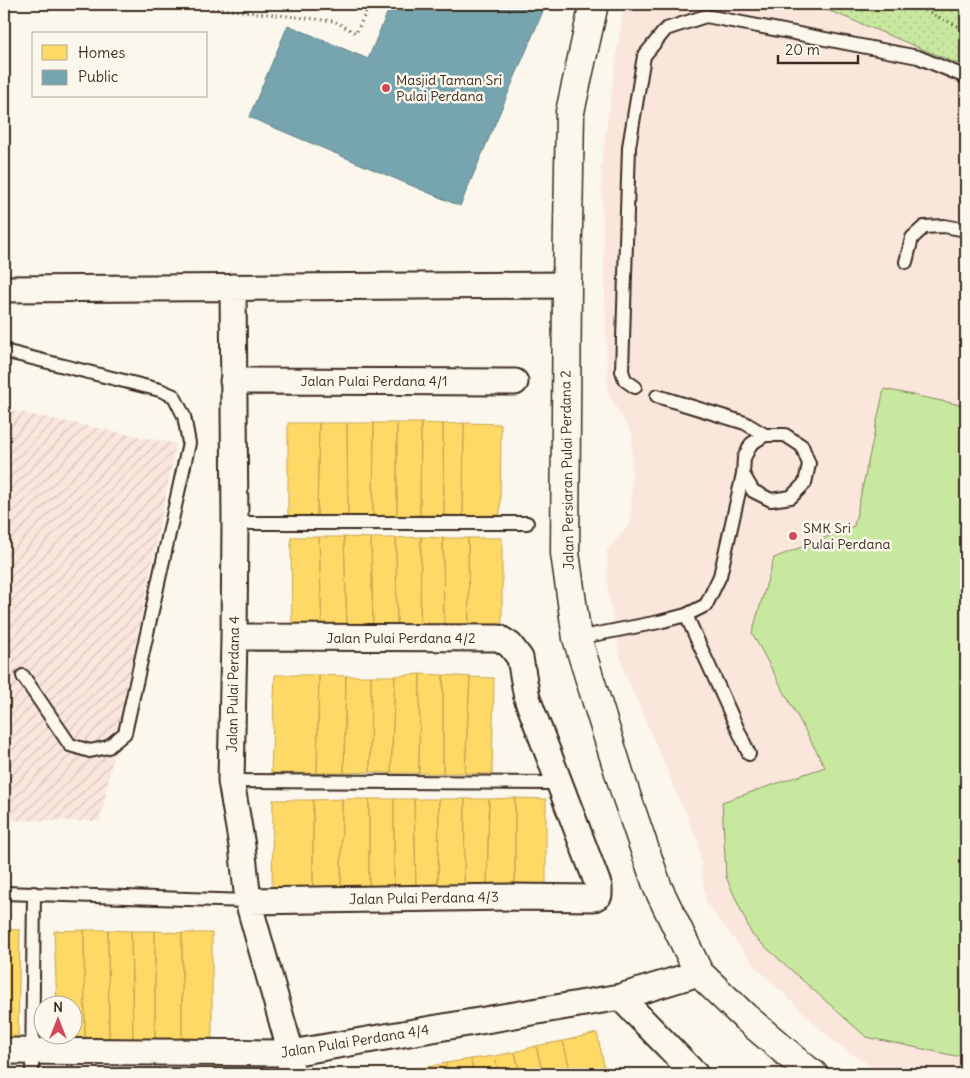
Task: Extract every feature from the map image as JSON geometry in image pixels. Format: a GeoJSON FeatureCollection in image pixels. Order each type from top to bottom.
{"type":"FeatureCollection","features":[{"type":"Feature","properties":{"kind":"street","name":"Jalan Persiaran Pulai Perdana 2"},"geometry":{"type":"LineString","coordinates":[[594,4],[570,112],[566,285],[565,553],[577,638],[626,795],[658,888],[699,973],[744,1017],[813,1074]]}},
{"type":"Feature","properties":{"kind":"street"},"geometry":{"type":"LineString","coordinates":[[4,289],[566,285]]}},
{"type":"Feature","properties":{"kind":"street","name":"Jalan Pulai Perdana 4"},"geometry":{"type":"LineString","coordinates":[[233,287],[235,523],[231,781],[242,846],[248,901],[290,1064]]}},
{"type":"Feature","properties":{"kind":"street","name":"Jalan Pulai Perdana 4/1"},"geometry":{"type":"LineString","coordinates":[[233,381],[515,382]]}},
{"type":"Feature","properties":{"kind":"street","name":"Jalan Pulai Perdana 4/2"},"geometry":{"type":"LineString","coordinates":[[234,637],[499,638],[510,645],[520,658],[527,698],[599,887],[599,895]]}},
{"type":"Feature","properties":{"kind":"street","name":"Jalan Pulai Perdana 4/3"},"geometry":{"type":"LineString","coordinates":[[248,901],[511,897],[594,898],[599,895]]}},
{"type":"Feature","properties":{"kind":"street","name":"Jalan Pulai Perdana 4/4"},"geometry":{"type":"LineString","coordinates":[[4,1051],[32,1063],[290,1064],[620,998],[699,973]]}},
{"type":"Feature","properties":{"kind":"street"},"geometry":{"type":"LineString","coordinates":[[620,998],[694,1074]]}},
{"type":"Feature","properties":{"kind":"lane"},"geometry":{"type":"LineString","coordinates":[[634,387],[625,380],[622,370],[629,147],[644,56],[666,29],[706,16],[918,57],[966,77]]}},
{"type":"Feature","properties":{"kind":"lane"},"geometry":{"type":"LineString","coordinates":[[906,262],[912,238],[924,227],[944,226],[966,230]]}},
{"type":"Feature","properties":{"kind":"lane"},"geometry":{"type":"LineString","coordinates":[[4,351],[160,390],[174,396],[184,416],[189,443],[125,733],[108,747],[90,751],[70,745],[23,676]]}},
{"type":"Feature","properties":{"kind":"lane"},"geometry":{"type":"LineString","coordinates":[[657,396],[744,423],[765,435]]}},
{"type":"Feature","properties":{"kind":"lane"},"geometry":{"type":"LineString","coordinates":[[577,638],[659,622],[686,615],[706,605],[720,576],[743,474],[744,458],[751,444],[765,435],[785,434],[802,446],[809,464],[805,483],[791,497],[771,500],[753,491],[743,474]]}},
{"type":"Feature","properties":{"kind":"lane"},"geometry":{"type":"LineString","coordinates":[[235,523],[527,522]]}},
{"type":"Feature","properties":{"kind":"lane"},"geometry":{"type":"LineString","coordinates":[[686,615],[749,754]]}},
{"type":"Feature","properties":{"kind":"lane"},"geometry":{"type":"LineString","coordinates":[[231,781],[560,783]]}},
{"type":"Feature","properties":{"kind":"lane"},"geometry":{"type":"LineString","coordinates":[[4,892],[248,901]]}},
{"type":"Feature","properties":{"kind":"lane"},"geometry":{"type":"LineString","coordinates":[[32,1063],[34,893]]}},
{"type":"Feature","properties":{"kind":"path"},"geometry":{"type":"LineString","coordinates":[[192,6],[334,21],[356,33],[370,4]]}},
{"type":"Feature","properties":{"kind":"path"},"geometry":{"type":"LineString","coordinates":[[912,4],[966,30]]}},
{"type":"Feature","properties":{"kind":"shaded area","name":"SMK Sri Pulai Perdana"},"geometry":{"type":"Polygon","coordinates":[[[624,4],[653,4],[681,7],[683,4],[813,4],[966,67],[966,1074],[883,1074],[834,1042],[754,965],[706,903],[698,842],[622,666],[608,594],[607,550],[631,523],[632,433],[608,394],[601,166],[624,4]]]}},
{"type":"Feature","properties":{"kind":"shaded area"},"geometry":{"type":"Polygon","coordinates":[[[4,409],[176,444],[100,821],[4,820],[4,409]]]}},
{"type":"Feature","properties":{"kind":"green space"},"geometry":{"type":"Polygon","coordinates":[[[813,4],[966,4],[966,67],[813,4]]]}},
{"type":"Feature","properties":{"kind":"green space"},"geometry":{"type":"Polygon","coordinates":[[[884,389],[966,406],[966,1054],[956,1056],[866,1037],[752,935],[726,877],[722,802],[825,767],[752,633],[774,558],[854,526],[884,389]]]}},
{"type":"Feature","properties":{"kind":"building: Homes"},"geometry":{"type":"Polygon","coordinates":[[[288,423],[319,423],[317,516],[288,517],[288,423]]]}},
{"type":"Feature","properties":{"kind":"building: Homes"},"geometry":{"type":"Polygon","coordinates":[[[319,423],[347,423],[348,517],[317,516],[319,423]]]}},
{"type":"Feature","properties":{"kind":"building: Homes"},"geometry":{"type":"Polygon","coordinates":[[[347,423],[374,423],[373,516],[348,517],[347,423]]]}},
{"type":"Feature","properties":{"kind":"building: Homes"},"geometry":{"type":"Polygon","coordinates":[[[374,423],[397,423],[397,516],[373,516],[374,423]]]}},
{"type":"Feature","properties":{"kind":"building: Homes"},"geometry":{"type":"Polygon","coordinates":[[[397,423],[421,423],[420,515],[397,516],[397,423]]]}},
{"type":"Feature","properties":{"kind":"building: Homes"},"geometry":{"type":"Polygon","coordinates":[[[421,423],[443,424],[444,515],[420,515],[421,423]]]}},
{"type":"Feature","properties":{"kind":"building: Homes"},"geometry":{"type":"Polygon","coordinates":[[[464,423],[463,516],[444,515],[443,424],[464,423]]]}},
{"type":"Feature","properties":{"kind":"building: Homes"},"geometry":{"type":"Polygon","coordinates":[[[464,423],[501,424],[500,515],[463,516],[464,423]]]}},
{"type":"Feature","properties":{"kind":"building: Homes"},"geometry":{"type":"Polygon","coordinates":[[[291,537],[319,537],[322,629],[292,630],[291,537]]]}},
{"type":"Feature","properties":{"kind":"building: Homes"},"geometry":{"type":"Polygon","coordinates":[[[319,537],[344,537],[347,628],[322,629],[319,537]]]}},
{"type":"Feature","properties":{"kind":"building: Homes"},"geometry":{"type":"Polygon","coordinates":[[[344,537],[371,538],[373,630],[347,628],[344,537]]]}},
{"type":"Feature","properties":{"kind":"building: Homes"},"geometry":{"type":"Polygon","coordinates":[[[421,537],[420,628],[397,630],[396,538],[421,537]]]}},
{"type":"Feature","properties":{"kind":"building: Homes"},"geometry":{"type":"Polygon","coordinates":[[[421,537],[443,538],[444,628],[420,628],[421,537]]]}},
{"type":"Feature","properties":{"kind":"building: Homes"},"geometry":{"type":"Polygon","coordinates":[[[371,538],[396,538],[397,630],[373,630],[371,538]]]}},
{"type":"Feature","properties":{"kind":"building: Homes"},"geometry":{"type":"Polygon","coordinates":[[[443,538],[468,538],[469,629],[444,628],[443,538]]]}},
{"type":"Feature","properties":{"kind":"building: Homes"},"geometry":{"type":"Polygon","coordinates":[[[468,538],[502,538],[502,630],[469,629],[468,538]]]}},
{"type":"Feature","properties":{"kind":"building: Homes"},"geometry":{"type":"Polygon","coordinates":[[[420,674],[419,773],[391,773],[395,676],[420,674]]]}},
{"type":"Feature","properties":{"kind":"building: Homes"},"geometry":{"type":"Polygon","coordinates":[[[420,674],[443,675],[443,773],[419,773],[420,674]]]}},
{"type":"Feature","properties":{"kind":"building: Homes"},"geometry":{"type":"Polygon","coordinates":[[[275,675],[319,675],[317,773],[271,773],[275,675]]]}},
{"type":"Feature","properties":{"kind":"building: Homes"},"geometry":{"type":"Polygon","coordinates":[[[319,675],[346,676],[344,773],[317,773],[319,675]]]}},
{"type":"Feature","properties":{"kind":"building: Homes"},"geometry":{"type":"Polygon","coordinates":[[[443,675],[470,677],[465,773],[443,773],[443,675]]]}},
{"type":"Feature","properties":{"kind":"building: Homes"},"geometry":{"type":"Polygon","coordinates":[[[346,676],[371,676],[370,772],[344,773],[346,676]]]}},
{"type":"Feature","properties":{"kind":"building: Homes"},"geometry":{"type":"Polygon","coordinates":[[[371,676],[395,676],[391,773],[370,772],[371,676]]]}},
{"type":"Feature","properties":{"kind":"building: Homes"},"geometry":{"type":"Polygon","coordinates":[[[470,677],[494,678],[492,774],[465,773],[470,677]]]}},
{"type":"Feature","properties":{"kind":"building: Homes"},"geometry":{"type":"Polygon","coordinates":[[[515,798],[515,889],[487,890],[489,799],[515,798]]]}},
{"type":"Feature","properties":{"kind":"building: Homes"},"geometry":{"type":"Polygon","coordinates":[[[515,798],[546,799],[546,889],[515,889],[515,798]]]}},
{"type":"Feature","properties":{"kind":"building: Homes"},"geometry":{"type":"Polygon","coordinates":[[[342,799],[341,891],[313,892],[313,800],[342,799]]]}},
{"type":"Feature","properties":{"kind":"building: Homes"},"geometry":{"type":"Polygon","coordinates":[[[342,799],[369,799],[369,891],[341,891],[342,799]]]}},
{"type":"Feature","properties":{"kind":"building: Homes"},"geometry":{"type":"Polygon","coordinates":[[[369,799],[394,799],[394,890],[369,891],[369,799]]]}},
{"type":"Feature","properties":{"kind":"building: Homes"},"geometry":{"type":"Polygon","coordinates":[[[394,799],[414,799],[416,890],[394,890],[394,799]]]}},
{"type":"Feature","properties":{"kind":"building: Homes"},"geometry":{"type":"Polygon","coordinates":[[[414,799],[439,799],[438,890],[416,890],[414,799]]]}},
{"type":"Feature","properties":{"kind":"building: Homes"},"geometry":{"type":"Polygon","coordinates":[[[439,799],[465,799],[464,890],[438,890],[439,799]]]}},
{"type":"Feature","properties":{"kind":"building: Homes"},"geometry":{"type":"Polygon","coordinates":[[[465,799],[489,799],[487,890],[464,890],[465,799]]]}},
{"type":"Feature","properties":{"kind":"building: Homes"},"geometry":{"type":"Polygon","coordinates":[[[273,800],[313,800],[313,892],[272,893],[273,800]]]}},
{"type":"Feature","properties":{"kind":"building: Homes"},"geometry":{"type":"Polygon","coordinates":[[[4,929],[20,930],[18,1038],[4,1038],[4,929]]]}},
{"type":"Feature","properties":{"kind":"building: Homes"},"geometry":{"type":"Polygon","coordinates":[[[84,930],[85,1038],[82,1038],[82,996],[57,996],[54,931],[84,930]]]}},
{"type":"Feature","properties":{"kind":"building: Homes"},"geometry":{"type":"Polygon","coordinates":[[[84,930],[108,930],[109,1038],[85,1038],[84,930]]]}},
{"type":"Feature","properties":{"kind":"building: Homes"},"geometry":{"type":"Polygon","coordinates":[[[108,930],[131,931],[133,1039],[109,1038],[108,930]]]}},
{"type":"Feature","properties":{"kind":"building: Homes"},"geometry":{"type":"Polygon","coordinates":[[[131,931],[155,931],[155,1040],[133,1039],[131,931]]]}},
{"type":"Feature","properties":{"kind":"building: Homes"},"geometry":{"type":"Polygon","coordinates":[[[155,931],[182,933],[182,1040],[155,1040],[155,931]]]}},
{"type":"Feature","properties":{"kind":"building: Homes"},"geometry":{"type":"Polygon","coordinates":[[[182,933],[212,933],[212,1039],[182,1040],[182,933]]]}},
{"type":"Feature","properties":{"kind":"building: Homes"},"geometry":{"type":"Polygon","coordinates":[[[597,1033],[606,1074],[571,1074],[563,1041],[597,1033]]]}},
{"type":"Feature","properties":{"kind":"building: Homes"},"geometry":{"type":"Polygon","coordinates":[[[563,1041],[571,1074],[543,1074],[536,1046],[563,1041]]]}},
{"type":"Feature","properties":{"kind":"building: Homes"},"geometry":{"type":"Polygon","coordinates":[[[536,1046],[543,1074],[520,1074],[515,1052],[536,1046]]]}},
{"type":"Feature","properties":{"kind":"building: Homes"},"geometry":{"type":"Polygon","coordinates":[[[515,1052],[520,1074],[498,1074],[495,1056],[515,1052]]]}},
{"type":"Feature","properties":{"kind":"building: Homes"},"geometry":{"type":"Polygon","coordinates":[[[495,1056],[498,1074],[473,1074],[471,1059],[495,1056]]]}},
{"type":"Feature","properties":{"kind":"building: Homes"},"geometry":{"type":"Polygon","coordinates":[[[471,1059],[473,1074],[448,1074],[446,1063],[471,1059]]]}},
{"type":"Feature","properties":{"kind":"building: Homes"},"geometry":{"type":"Polygon","coordinates":[[[446,1063],[448,1074],[424,1074],[423,1068],[446,1063]]]}},
{"type":"Feature","properties":{"kind":"building: Homes"},"geometry":{"type":"Polygon","coordinates":[[[423,1068],[424,1074],[398,1074],[398,1071],[423,1068]]]}},
{"type":"Feature","properties":{"kind":"building: Public","name":"Masjid Taman Sri Pulai Perdana"},"geometry":{"type":"Polygon","coordinates":[[[391,4],[546,4],[460,206],[249,117],[288,25],[368,59],[391,4]]]}},
{"type":"Feature","properties":{"kind":"place","name":"Masjid Taman Sri Pulai Perdana"},"geometry":{"type":"Point","coordinates":[386,88]}},
{"type":"Feature","properties":{"kind":"place","name":"SMK Sri Pulai Perdana"},"geometry":{"type":"Point","coordinates":[793,536]}}]}
